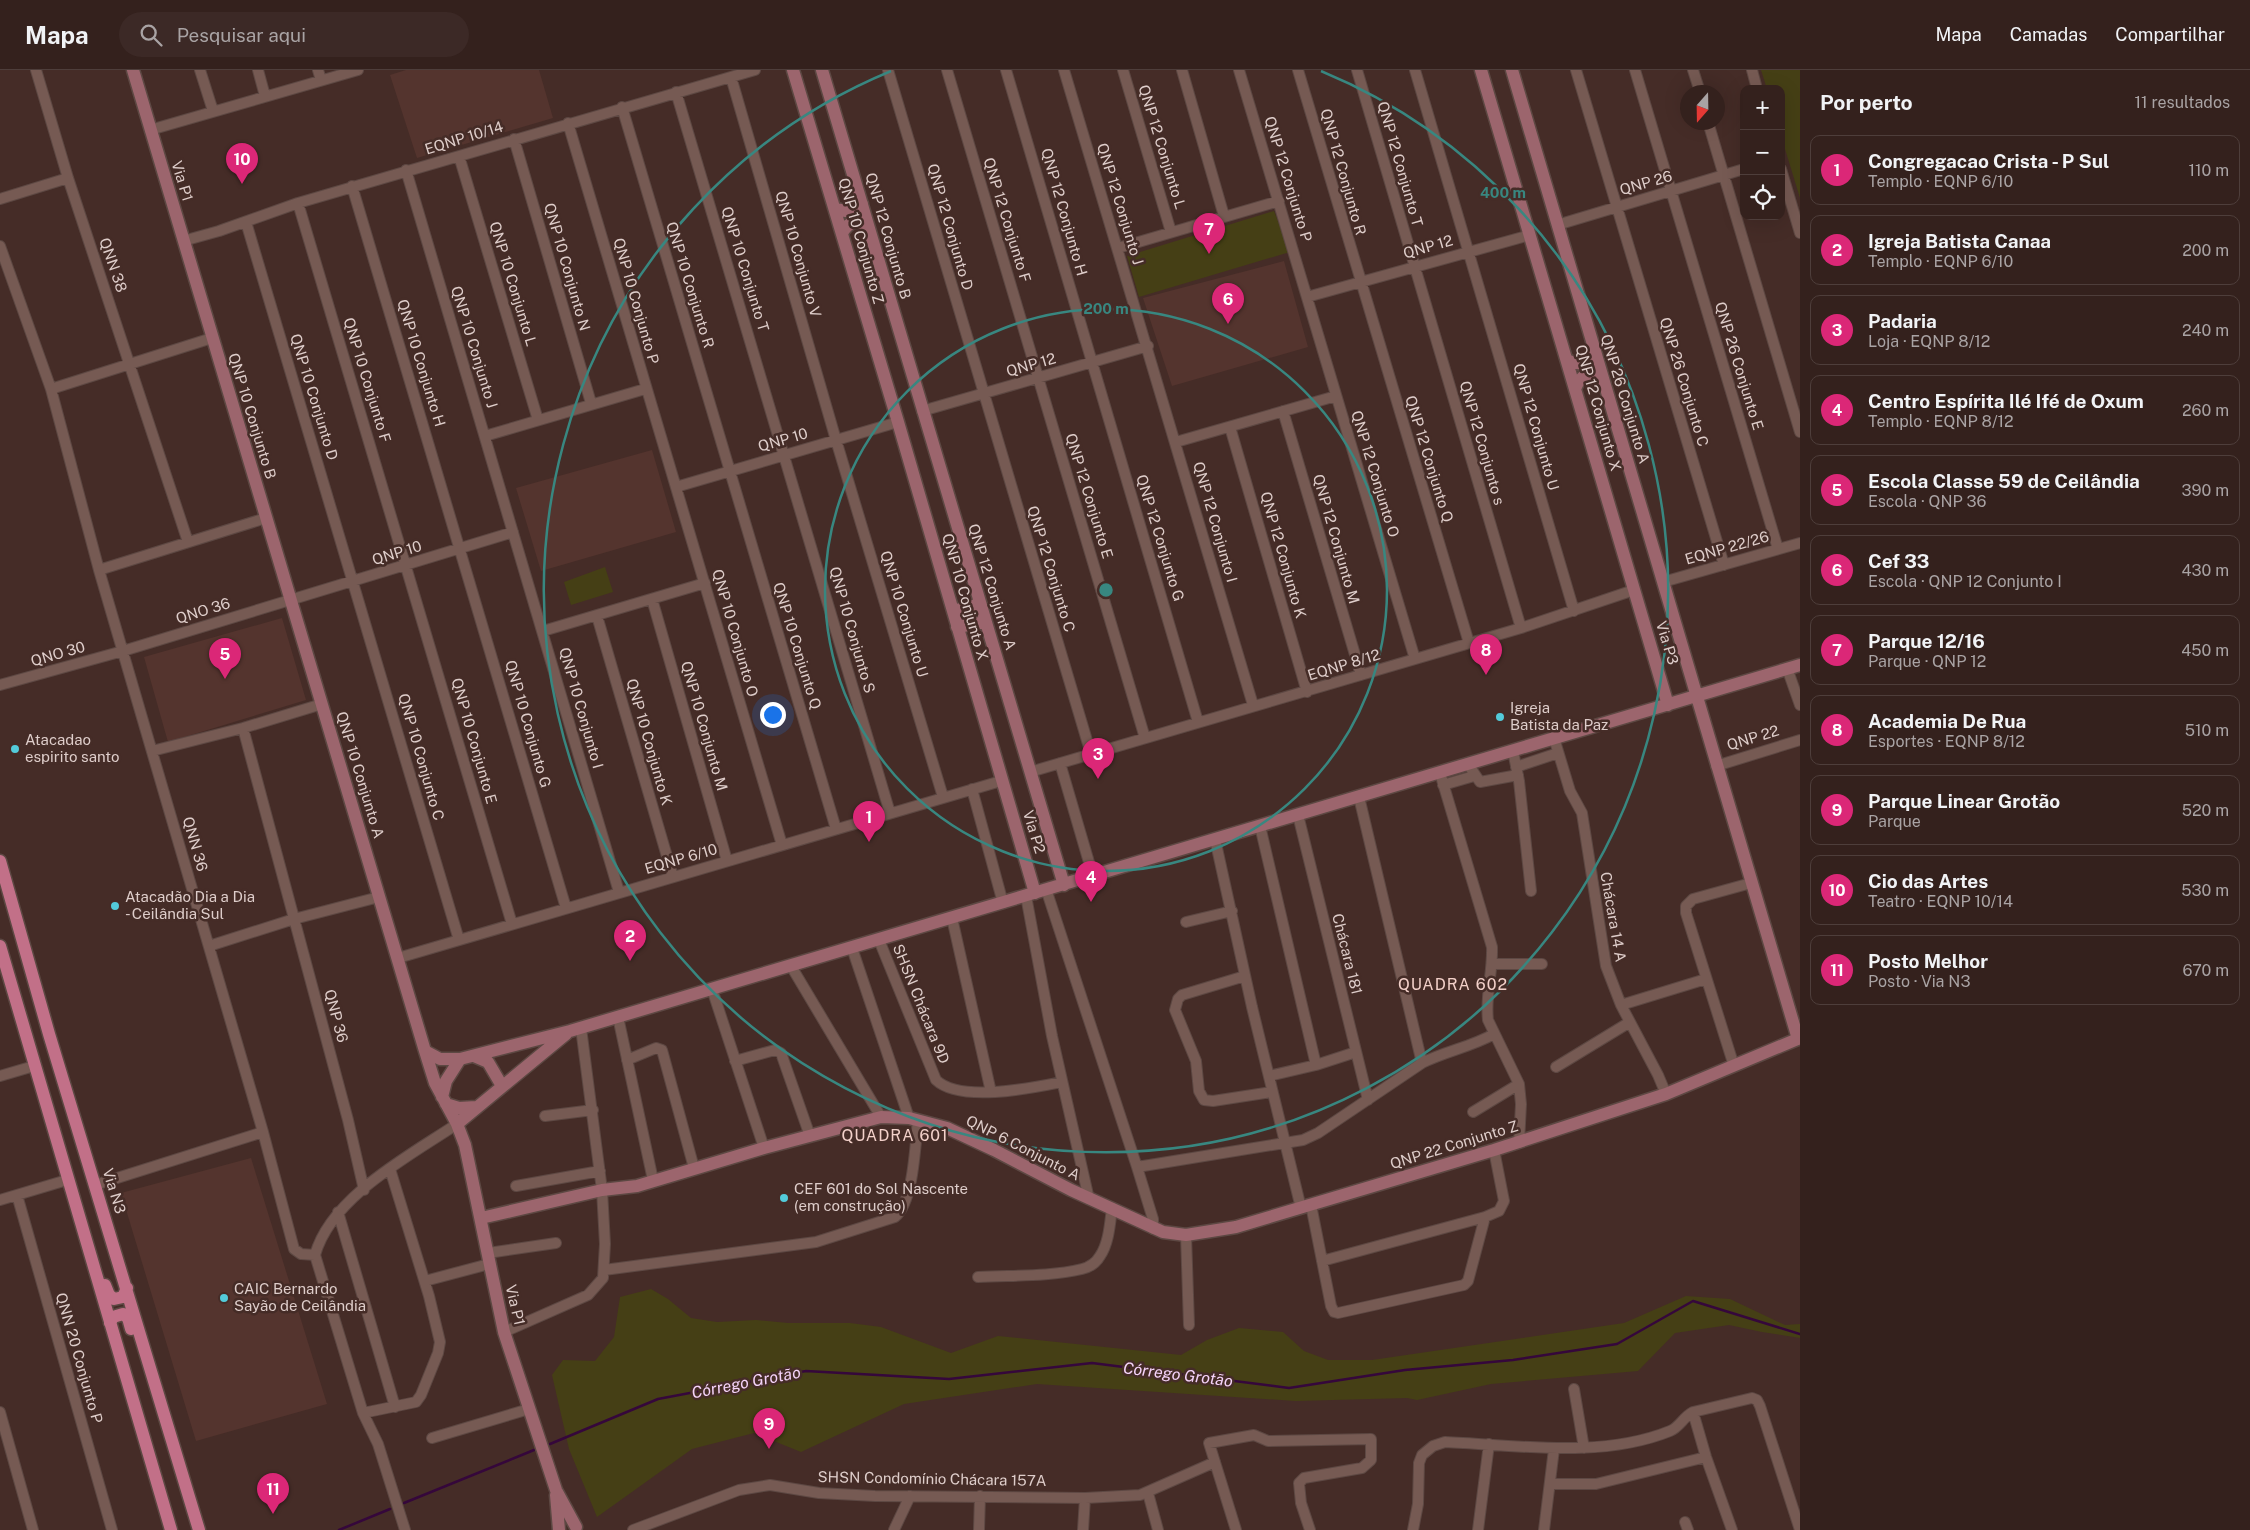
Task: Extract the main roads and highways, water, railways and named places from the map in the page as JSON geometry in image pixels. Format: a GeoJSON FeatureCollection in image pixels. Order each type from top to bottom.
{"type":"FeatureCollection","features":[{"type":"Feature","properties":{"kind":"main road","name":"Via N3"},"geometry":{"type":"LineString","coordinates":[[0,864],[199,1530]]}},
{"type":"Feature","properties":{"kind":"main road"},"geometry":{"type":"LineString","coordinates":[[0,890],[4,894],[20,952],[38,990]]}},
{"type":"Feature","properties":{"kind":"main road"},"geometry":{"type":"LineString","coordinates":[[0,946],[172,1530]]}},
{"type":"Feature","properties":{"kind":"main road"},"geometry":{"type":"LineString","coordinates":[[70,1186],[89,1229],[109,1295],[114,1299],[121,1298],[125,1294],[126,1288]]}},
{"type":"Feature","properties":{"kind":"main road"},"geometry":{"type":"LineString","coordinates":[[110,1323],[116,1315],[123,1314],[128,1318],[146,1382],[164,1415]]}},
{"type":"Feature","properties":{"kind":"waterway","name":"Córrego Grotão"},"geometry":{"type":"LineString","coordinates":[[550,1444],[658,1399],[806,1371],[949,1379],[1092,1363],[1289,1388],[1405,1370],[1513,1360],[1617,1344],[1693,1301],[1800,1334]]}},
{"type":"Feature","properties":{"kind":"waterway","name":"Córrego Grotão"},"geometry":{"type":"LineString","coordinates":[[404,1503],[534,1450]]}},
{"type":"Feature","properties":{"kind":"waterway","name":"Córrego Grotão"},"geometry":{"type":"LineString","coordinates":[[339,1530],[390,1509]]}},
{"type":"Feature","properties":{"kind":"place","name":"Cio das Artes"},"geometry":{"type":"Point","coordinates":[242,184]}},
{"type":"Feature","properties":{"kind":"place","name":"Parque 12/16"},"geometry":{"type":"Point","coordinates":[1209,254]}},
{"type":"Feature","properties":{"kind":"place","name":"Cef 33"},"geometry":{"type":"Point","coordinates":[1228,324]}},
{"type":"Feature","properties":{"kind":"place","name":"Academia De Rua"},"geometry":{"type":"Point","coordinates":[1486,675]}},
{"type":"Feature","properties":{"kind":"place","name":"Escola Classe 59 de Ceilândia"},"geometry":{"type":"Point","coordinates":[225,679]}},
{"type":"Feature","properties":{"kind":"place","name":"Igreja Batista da Paz"},"geometry":{"type":"Point","coordinates":[1500,717]}},
{"type":"Feature","properties":{"kind":"place","name":"Atacadao espirito santo"},"geometry":{"type":"Point","coordinates":[15,749]}},
{"type":"Feature","properties":{"kind":"place","name":"Padaria"},"geometry":{"type":"Point","coordinates":[1098,779]}},
{"type":"Feature","properties":{"kind":"place","name":"Congregacao Crista - P Sul"},"geometry":{"type":"Point","coordinates":[869,842]}},
{"type":"Feature","properties":{"kind":"place","name":"Centro Espírita Ilé Ifé de Oxum"},"geometry":{"type":"Point","coordinates":[1091,902]}},
{"type":"Feature","properties":{"kind":"place","name":"Atacadão Dia a Dia - Ceilândia Sul"},"geometry":{"type":"Point","coordinates":[115,906]}},
{"type":"Feature","properties":{"kind":"place","name":"Igreja Batista Canaa"},"geometry":{"type":"Point","coordinates":[630,961]}},
{"type":"Feature","properties":{"kind":"place","name":"CEF 601 do Sol Nascente (em construção)"},"geometry":{"type":"Point","coordinates":[784,1198]}},
{"type":"Feature","properties":{"kind":"place","name":"CAIC Bernardo Sayão de Ceilândia"},"geometry":{"type":"Point","coordinates":[224,1298]}},
{"type":"Feature","properties":{"kind":"place","name":"Parque Linear Grotão"},"geometry":{"type":"Point","coordinates":[769,1449]}},
{"type":"Feature","properties":{"kind":"place","name":"Posto Melhor"},"geometry":{"type":"Point","coordinates":[273,1514]}},
{"type":"Feature","properties":{"kind":"district","name":"QUADRA 602"},"geometry":{"type":"Point","coordinates":[1453,984]}},
{"type":"Feature","properties":{"kind":"district","name":"QUADRA 601"},"geometry":{"type":"Point","coordinates":[895,1135]}}]}
